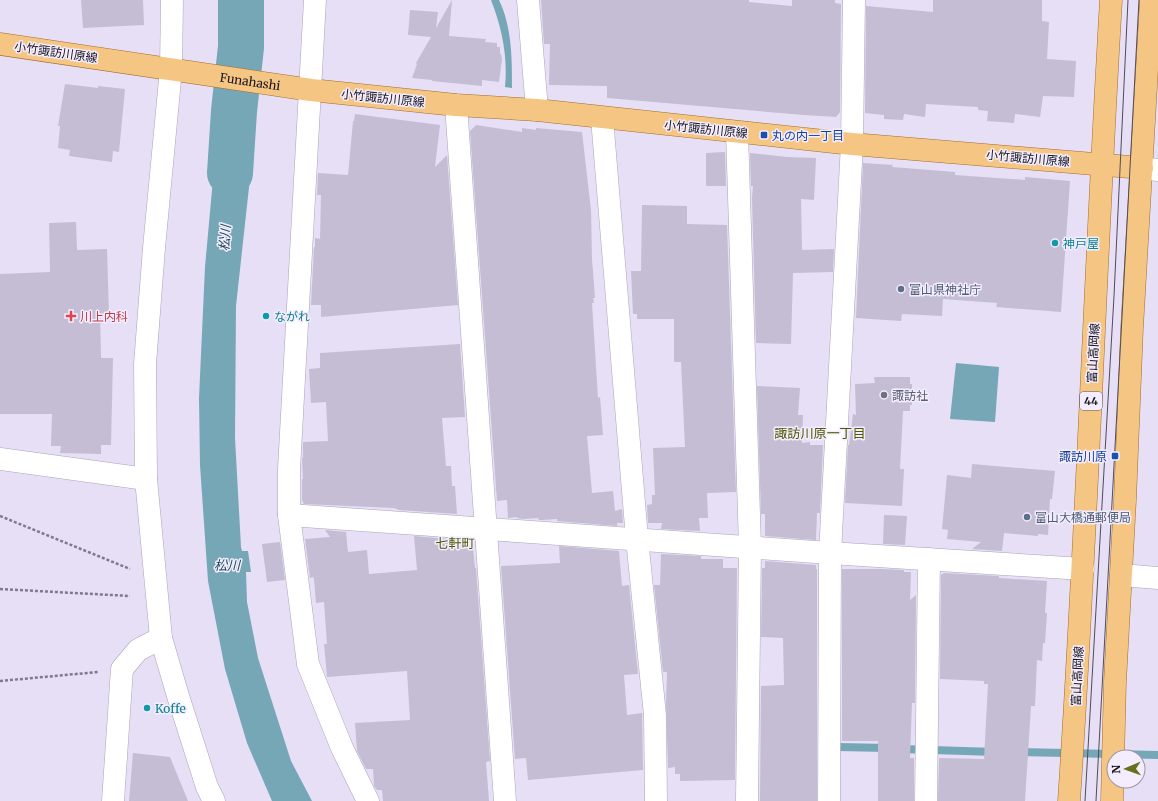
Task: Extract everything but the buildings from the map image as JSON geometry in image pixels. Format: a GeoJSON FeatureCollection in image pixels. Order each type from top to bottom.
{"type":"FeatureCollection","features":[{"type":"Feature","properties":{"kind":"main road","name":"富山高岡線"},"geometry":{"type":"LineString","coordinates":[[1070,801],[1083,569],[1101,164],[1111,0]]}},
{"type":"Feature","properties":{"kind":"main road"},"geometry":{"type":"LineString","coordinates":[[1112,801],[1115,682],[1132,328],[1150,169],[1153,6]]}},
{"type":"Feature","properties":{"kind":"main road","name":"小竹諏訪川原線"},"geometry":{"type":"LineString","coordinates":[[0,44],[206,74]]}},
{"type":"Feature","properties":{"kind":"main road","name":"Funahashi"},"geometry":{"type":"LineString","coordinates":[[206,74],[302,88]]}},
{"type":"Feature","properties":{"kind":"main road","name":"小竹諏訪川原線"},"geometry":{"type":"LineString","coordinates":[[302,88],[456,105],[537,110],[852,144],[1150,169]]}},
{"type":"Feature","properties":{"kind":"street"},"geometry":{"type":"LineString","coordinates":[[172,0],[171,70],[154,248],[145,364],[146,479],[161,638],[180,704],[207,787],[214,801]]}},
{"type":"Feature","properties":{"kind":"street"},"geometry":{"type":"LineString","coordinates":[[315,0],[302,88],[306,154],[289,468],[289,515],[308,664],[342,748],[368,801]]}},
{"type":"Feature","properties":{"kind":"street"},"geometry":{"type":"LineString","coordinates":[[528,0],[537,110]]}},
{"type":"Feature","properties":{"kind":"street"},"geometry":{"type":"LineString","coordinates":[[829,801],[830,553],[852,144],[854,0]]}},
{"type":"Feature","properties":{"kind":"street"},"geometry":{"type":"LineString","coordinates":[[456,105],[505,801]]}},
{"type":"Feature","properties":{"kind":"street"},"geometry":{"type":"LineString","coordinates":[[602,118],[637,539],[656,715],[656,801]]}},
{"type":"Feature","properties":{"kind":"street"},"geometry":{"type":"LineString","coordinates":[[737,132],[750,547],[747,801]]}},
{"type":"Feature","properties":{"kind":"street"},"geometry":{"type":"LineString","coordinates":[[0,459],[146,479]]}},
{"type":"Feature","properties":{"kind":"street"},"geometry":{"type":"LineString","coordinates":[[289,515],[830,553],[1083,569]]}},
{"type":"Feature","properties":{"kind":"street"},"geometry":{"type":"LineString","coordinates":[[926,801],[929,559]]}},
{"type":"Feature","properties":{"kind":"street"},"geometry":{"type":"LineString","coordinates":[[1121,575],[1158,578]]}},
{"type":"Feature","properties":{"kind":"street"},"geometry":{"type":"LineString","coordinates":[[113,801],[122,669],[138,650],[161,638]]}},
{"type":"Feature","properties":{"kind":"path"},"geometry":{"type":"LineString","coordinates":[[0,516],[130,568]]}},
{"type":"Feature","properties":{"kind":"path"},"geometry":{"type":"LineString","coordinates":[[0,589],[130,596]]}},
{"type":"Feature","properties":{"kind":"path"},"geometry":{"type":"LineString","coordinates":[[0,681],[122,669]]}},
{"type":"Feature","properties":{"kind":"water"},"geometry":{"type":"Polygon","coordinates":[[[226,0],[258,0],[256,50],[235,47],[235,42],[226,40],[226,0]]]}},
{"type":"Feature","properties":{"kind":"water"},"geometry":{"type":"Polygon","coordinates":[[[491,0],[499,0],[507,21],[511,54],[512,88],[505,87],[505,54],[501,32],[491,0]]]}},
{"type":"Feature","properties":{"kind":"water","name":"松川"},"geometry":{"type":"Polygon","coordinates":[[[227,110],[250,110],[248,159],[252,160],[236,306],[235,438],[241,547],[242,551],[248,551],[251,572],[246,572],[247,602],[258,658],[291,761],[312,801],[272,801],[247,743],[225,669],[208,581],[200,465],[199,398],[205,267],[219,113],[226,114],[227,110]]]}},
{"type":"Feature","properties":{"kind":"water"},"geometry":{"type":"Polygon","coordinates":[[[956,363],[999,367],[995,422],[950,419],[956,363]]]}},
{"type":"Feature","properties":{"kind":"waterway","name":"松川"},"geometry":{"type":"LineString","coordinates":[[230,173],[234,111],[241,47],[241,0]]}},
{"type":"Feature","properties":{"kind":"waterway"},"geometry":{"type":"LineString","coordinates":[[838,747],[887,748]]}},
{"type":"Feature","properties":{"kind":"waterway"},"geometry":{"type":"LineString","coordinates":[[901,749],[995,752]]}},
{"type":"Feature","properties":{"kind":"waterway"},"geometry":{"type":"LineString","coordinates":[[1019,752],[1158,755]]}},
{"type":"Feature","properties":{"kind":"tram line"},"geometry":{"type":"LineString","coordinates":[[1085,801],[1114,296],[1128,0]]}},
{"type":"Feature","properties":{"kind":"tram line"},"geometry":{"type":"LineString","coordinates":[[1096,801],[1139,0]]}},
{"type":"Feature","properties":{"kind":"place","name":"丸の内一丁目"},"geometry":{"type":"Point","coordinates":[764,135]}},
{"type":"Feature","properties":{"kind":"place","name":"神戸屋"},"geometry":{"type":"Point","coordinates":[1055,243]}},
{"type":"Feature","properties":{"kind":"place","name":"富山県神社庁"},"geometry":{"type":"Point","coordinates":[901,289]}},
{"type":"Feature","properties":{"kind":"place","name":"川上内科"},"geometry":{"type":"Point","coordinates":[71,316]}},
{"type":"Feature","properties":{"kind":"place","name":"ながれ"},"geometry":{"type":"Point","coordinates":[266,316]}},
{"type":"Feature","properties":{"kind":"place","name":"諏訪社"},"geometry":{"type":"Point","coordinates":[884,395]}},
{"type":"Feature","properties":{"kind":"place","name":"諏訪川原"},"geometry":{"type":"Point","coordinates":[1115,456]}},
{"type":"Feature","properties":{"kind":"place","name":"富山大橋通郵便局"},"geometry":{"type":"Point","coordinates":[1027,517]}},
{"type":"Feature","properties":{"kind":"place","name":"Koffe"},"geometry":{"type":"Point","coordinates":[147,708]}},
{"type":"Feature","properties":{"kind":"district","name":"諏訪川原一丁目"},"geometry":{"type":"Point","coordinates":[820,433]}},
{"type":"Feature","properties":{"kind":"district","name":"七軒町"},"geometry":{"type":"Point","coordinates":[455,543]}}]}
